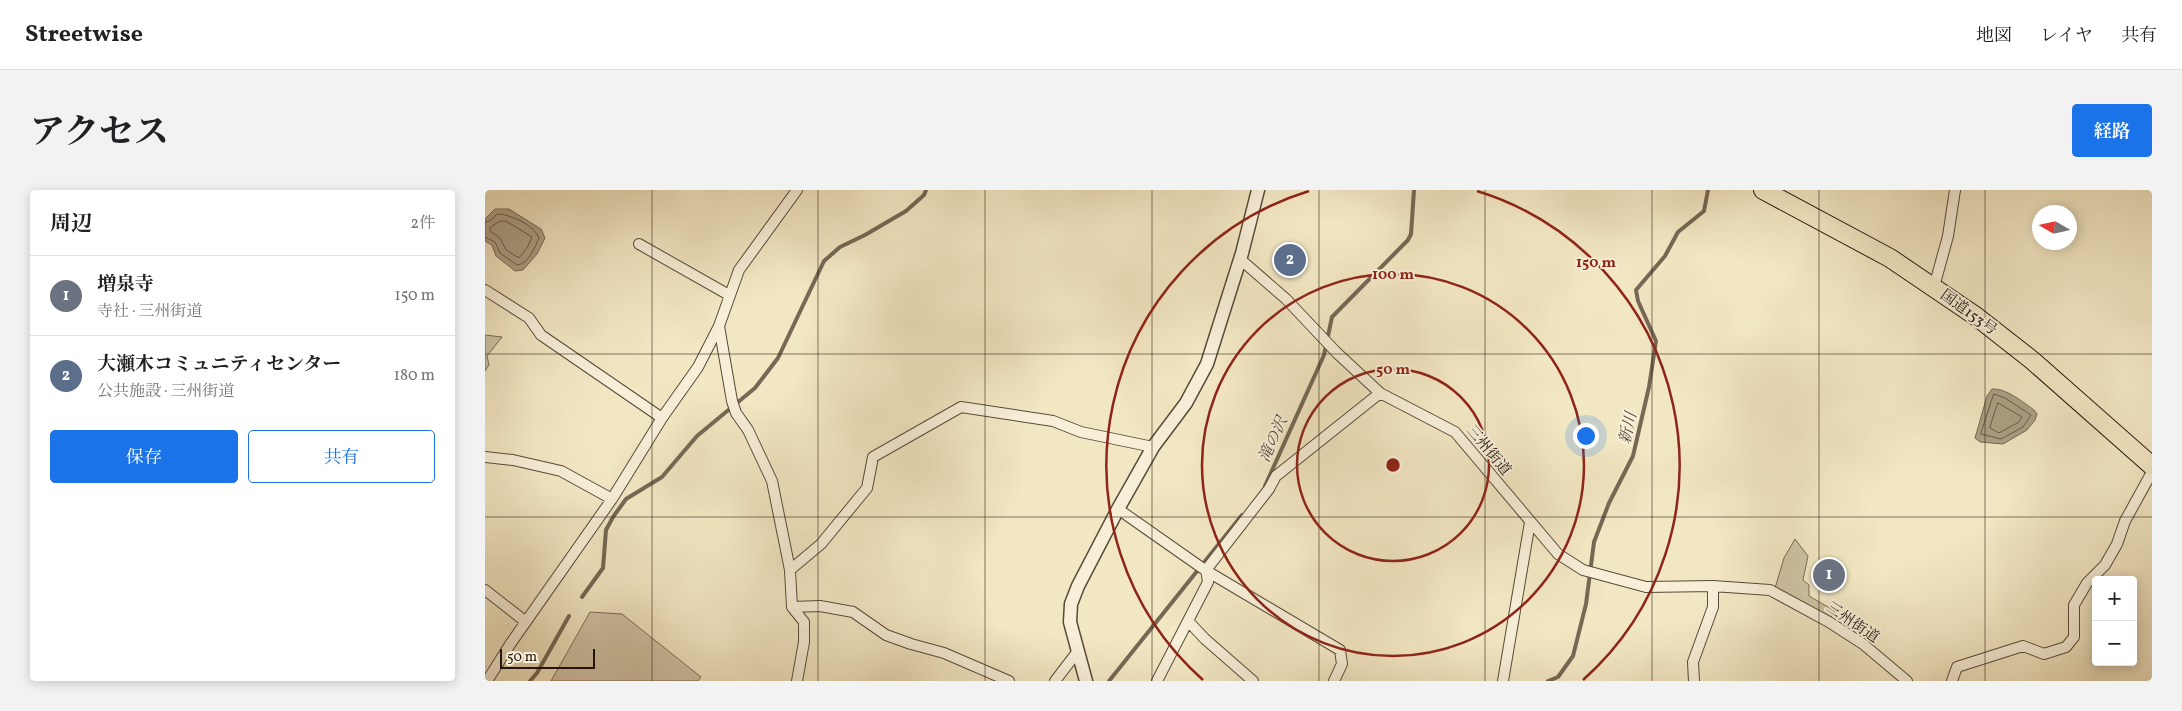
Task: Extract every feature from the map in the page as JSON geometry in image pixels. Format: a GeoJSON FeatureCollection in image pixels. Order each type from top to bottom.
{"type":"FeatureCollection","features":[{"type":"Feature","properties":{"kind":"highway","name":"国道153号"},"geometry":{"type":"LineString","coordinates":[[1763,190],[1882,254],[1934,287],[2001,335],[2152,466]]}},
{"type":"Feature","properties":{"kind":"street"},"geometry":{"type":"LineString","coordinates":[[488,676],[612,499],[662,418],[698,367],[719,326],[729,295],[743,262],[797,190]]}},
{"type":"Feature","properties":{"kind":"street"},"geometry":{"type":"LineString","coordinates":[[1086,681],[1070,622],[1071,604],[1089,562],[1153,447],[1185,403],[1207,364],[1240,259],[1258,190]]}},
{"type":"Feature","properties":{"kind":"street"},"geometry":{"type":"LineString","coordinates":[[1934,287],[1947,236],[1955,190]]}},
{"type":"Feature","properties":{"kind":"street"},"geometry":{"type":"LineString","coordinates":[[639,244],[729,295]]}},
{"type":"Feature","properties":{"kind":"street","name":"三州街道"},"geometry":{"type":"LineString","coordinates":[[1240,259],[1286,299],[1333,350],[1380,393],[1455,432],[1558,554],[1583,570],[1646,587],[1713,586],[1770,590],[1829,622],[1863,644],[1907,681]]}},
{"type":"Feature","properties":{"kind":"street"},"geometry":{"type":"LineString","coordinates":[[485,290],[529,318],[541,335],[662,418]]}},
{"type":"Feature","properties":{"kind":"street"},"geometry":{"type":"LineString","coordinates":[[719,326],[732,401],[735,411],[748,430],[772,481],[790,570],[792,607],[804,622],[804,642],[797,671],[797,681]]}},
{"type":"Feature","properties":{"kind":"street"},"geometry":{"type":"LineString","coordinates":[[1205,570],[1269,489],[1276,476],[1380,393]]}},
{"type":"Feature","properties":{"kind":"street"},"geometry":{"type":"LineString","coordinates":[[790,570],[821,544],[867,488],[873,457],[961,407],[1053,421],[1081,432],[1153,447]]}},
{"type":"Feature","properties":{"kind":"street"},"geometry":{"type":"LineString","coordinates":[[485,457],[513,460],[561,471],[612,499]]}},
{"type":"Feature","properties":{"kind":"street"},"geometry":{"type":"LineString","coordinates":[[1952,681],[1957,666],[2023,646],[2044,654],[2066,647],[2074,637],[2074,605],[2087,583],[2105,565],[2117,544],[2125,521],[2152,472]]}},
{"type":"Feature","properties":{"kind":"street"},"geometry":{"type":"LineString","coordinates":[[1118,509],[1205,570],[1340,650],[1342,664],[1334,681]]}},
{"type":"Feature","properties":{"kind":"street"},"geometry":{"type":"LineString","coordinates":[[1503,681],[1530,522]]}},
{"type":"Feature","properties":{"kind":"street"},"geometry":{"type":"LineString","coordinates":[[1157,681],[1208,582],[1205,570]]}},
{"type":"Feature","properties":{"kind":"street"},"geometry":{"type":"LineString","coordinates":[[1694,681],[1693,662],[1713,607],[1713,586]]}},
{"type":"Feature","properties":{"kind":"street"},"geometry":{"type":"LineString","coordinates":[[485,590],[525,622]]}},
{"type":"Feature","properties":{"kind":"street"},"geometry":{"type":"LineString","coordinates":[[792,607],[820,606],[853,612],[886,635],[944,653],[1009,681]]}},
{"type":"Feature","properties":{"kind":"street"},"geometry":{"type":"LineString","coordinates":[[1188,621],[1205,639],[1253,681]]}},
{"type":"Feature","properties":{"kind":"street"},"geometry":{"type":"LineString","coordinates":[[1055,681],[1079,651]]}},
{"type":"Feature","properties":{"kind":"shaded area"},"geometry":{"type":"Polygon","coordinates":[[[485,335],[502,337],[487,356],[489,365],[485,371],[485,335]]]}},
{"type":"Feature","properties":{"kind":"shaded area"},"geometry":{"type":"Polygon","coordinates":[[[1795,539],[1808,556],[1803,580],[1809,585],[1809,596],[1835,611],[1831,617],[1775,588],[1784,558],[1795,539]]]}},
{"type":"Feature","properties":{"kind":"shaded area"},"geometry":{"type":"Polygon","coordinates":[[[590,612],[622,614],[701,677],[698,681],[551,681],[590,612]]]}},
{"type":"Feature","properties":{"kind":"water"},"geometry":{"type":"Polygon","coordinates":[[[495,209],[509,209],[541,229],[545,238],[537,254],[523,270],[515,271],[496,256],[492,245],[485,241],[485,219],[495,209]]]}},
{"type":"Feature","properties":{"kind":"water"},"geometry":{"type":"Polygon","coordinates":[[[1992,389],[1997,389],[2014,396],[2037,414],[2027,430],[2003,444],[1980,442],[1975,438],[1987,396],[1992,389]]]}},
{"type":"Feature","properties":{"kind":"waterway"},"geometry":{"type":"LineString","coordinates":[[582,597],[603,568],[606,530],[613,517],[626,499],[662,477],[697,436],[755,388],[778,358],[824,261],[840,247],[906,211],[924,195],[926,190]]}},
{"type":"Feature","properties":{"kind":"waterway","name":"滝の沢"},"geometry":{"type":"LineString","coordinates":[[1265,486],[1324,355],[1332,317],[1408,240],[1411,234],[1414,190]]}},
{"type":"Feature","properties":{"kind":"waterway","name":"新川"},"geometry":{"type":"LineString","coordinates":[[1548,681],[1558,677],[1573,656],[1586,604],[1594,542],[1609,503],[1633,456],[1649,387],[1656,341],[1638,301],[1636,290],[1665,256],[1678,232],[1704,211],[1708,190]]}},
{"type":"Feature","properties":{"kind":"waterway","name":"滝の沢"},"geometry":{"type":"LineString","coordinates":[[1109,681],[1242,515]]}},
{"type":"Feature","properties":{"kind":"waterway"},"geometry":{"type":"LineString","coordinates":[[530,681],[537,673],[569,616]]}},
{"type":"Feature","properties":{"kind":"place","name":"大瀬木コミュニティセンター"},"geometry":{"type":"Point","coordinates":[1290,260]}},
{"type":"Feature","properties":{"kind":"place","name":"増泉寺"},"geometry":{"type":"Point","coordinates":[1829,575]}}]}
